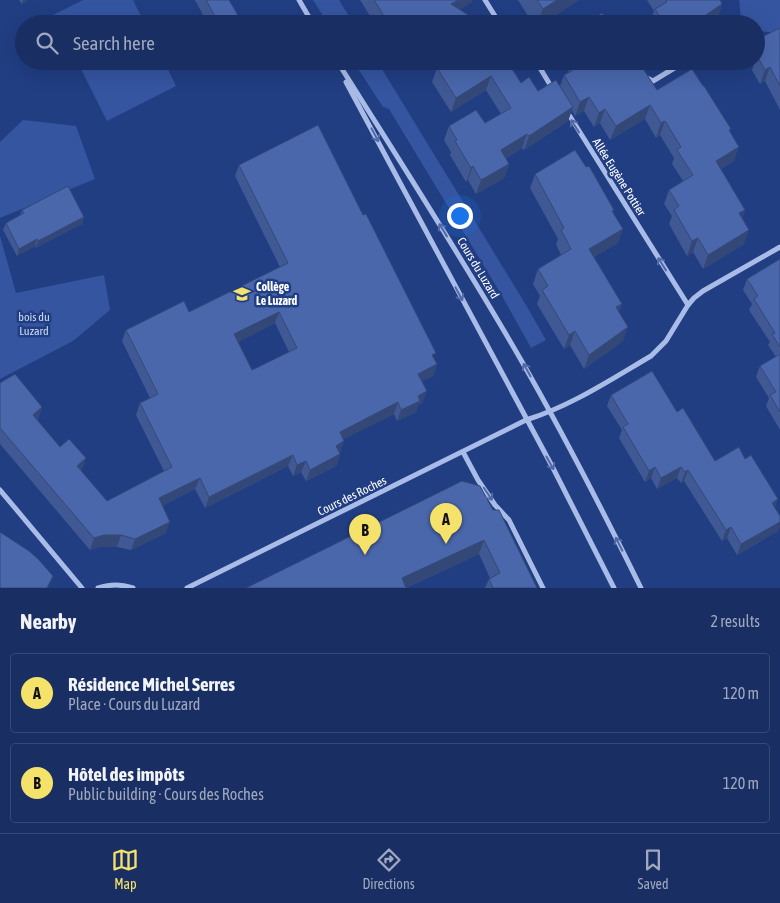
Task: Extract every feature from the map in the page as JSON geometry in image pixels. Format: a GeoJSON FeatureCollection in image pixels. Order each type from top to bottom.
{"type":"FeatureCollection","features":[{"type":"Feature","properties":{"kind":"street"},"geometry":{"type":"LineString","coordinates":[[299,0],[308,15]]}},
{"type":"Feature","properties":{"kind":"street"},"geometry":{"type":"LineString","coordinates":[[485,0],[494,15]]}},
{"type":"Feature","properties":{"kind":"street"},"geometry":{"type":"LineString","coordinates":[[713,8],[716,15]]}},
{"type":"Feature","properties":{"kind":"street","name":"Cours du Luzard"},"geometry":{"type":"LineString","coordinates":[[341,70],[553,468],[614,588]]}},
{"type":"Feature","properties":{"kind":"street","name":"Cours du Luzard"},"geometry":{"type":"LineString","coordinates":[[342,70],[457,252],[521,360],[641,588]]}},
{"type":"Feature","properties":{"kind":"street"},"geometry":{"type":"LineString","coordinates":[[541,70],[556,95]]}},
{"type":"Feature","properties":{"kind":"street"},"geometry":{"type":"LineString","coordinates":[[638,74],[653,81],[671,70]]}},
{"type":"Feature","properties":{"kind":"street","name":"Allée Eugène Pottier"},"geometry":{"type":"LineString","coordinates":[[561,103],[688,305]]}},
{"type":"Feature","properties":{"kind":"street"},"geometry":{"type":"LineString","coordinates":[[526,420],[578,400],[651,356],[666,341],[688,305],[703,291],[780,247]]}},
{"type":"Feature","properties":{"kind":"street","name":"Cours des Roches"},"geometry":{"type":"LineString","coordinates":[[187,588],[526,420]]}},
{"type":"Feature","properties":{"kind":"street"},"geometry":{"type":"LineString","coordinates":[[463,452],[495,505],[509,520],[543,588]]}},
{"type":"Feature","properties":{"kind":"street"},"geometry":{"type":"LineString","coordinates":[[0,490],[82,588]]}},
{"type":"Feature","properties":{"kind":"street"},"geometry":{"type":"LineString","coordinates":[[98,588],[110,584],[122,584],[133,588]]}},
{"type":"Feature","properties":{"kind":"green space"},"geometry":{"type":"Polygon","coordinates":[[[83,0],[133,0],[140,15],[53,15],[83,0]]]}},
{"type":"Feature","properties":{"kind":"green space"},"geometry":{"type":"Polygon","coordinates":[[[313,0],[339,0],[348,15],[322,15],[313,0]]]}},
{"type":"Feature","properties":{"kind":"green space"},"geometry":{"type":"Polygon","coordinates":[[[739,0],[780,0],[780,33],[765,32],[765,15],[741,15],[739,0]]]}},
{"type":"Feature","properties":{"kind":"green space"},"geometry":{"type":"Polygon","coordinates":[[[82,70],[168,70],[176,86],[107,121],[82,70]]]}},
{"type":"Feature","properties":{"kind":"green space"},"geometry":{"type":"Polygon","coordinates":[[[359,70],[382,70],[546,340],[531,348],[501,294],[389,109],[383,107],[359,70]]]}},
{"type":"Feature","properties":{"kind":"green space"},"geometry":{"type":"Polygon","coordinates":[[[23,120],[76,126],[95,179],[0,218],[0,142],[23,120]]]}},
{"type":"Feature","properties":{"kind":"green space","name":"bois du Luzard"},"geometry":{"type":"Polygon","coordinates":[[[0,236],[16,293],[104,275],[110,310],[73,341],[0,379],[0,236]]]}},
{"type":"Feature","properties":{"kind":"building"},"geometry":{"type":"Polygon","coordinates":[[[206,0],[229,0],[238,15],[214,15],[206,0]]]}},
{"type":"Feature","properties":{"kind":"building"},"geometry":{"type":"Polygon","coordinates":[[[374,0],[458,0],[451,4],[468,15],[383,15],[374,0]]]}},
{"type":"Feature","properties":{"kind":"building"},"geometry":{"type":"Polygon","coordinates":[[[537,0],[557,0],[543,9],[537,0]]]}},
{"type":"Feature","properties":{"kind":"building"},"geometry":{"type":"Polygon","coordinates":[[[666,0],[720,0],[722,4],[706,15],[659,15],[655,9],[667,2],[666,0]]]}},
{"type":"Feature","properties":{"kind":"building"},"geometry":{"type":"Polygon","coordinates":[[[780,28],[780,86],[770,67],[765,70],[765,36],[780,28]]]}},
{"type":"Feature","properties":{"kind":"building"},"geometry":{"type":"Polygon","coordinates":[[[438,70],[513,70],[521,83],[529,77],[538,91],[556,80],[573,107],[529,136],[527,134],[501,150],[509,164],[481,180],[473,166],[471,168],[455,141],[457,140],[449,126],[476,110],[485,123],[511,108],[491,76],[456,98],[438,70]]]}},
{"type":"Feature","properties":{"kind":"building"},"geometry":{"type":"Polygon","coordinates":[[[573,70],[644,70],[657,90],[693,70],[731,129],[729,130],[739,147],[716,161],[745,210],[739,213],[749,230],[708,255],[698,238],[692,241],[674,210],[679,206],[669,190],[693,175],[677,150],[681,147],[665,121],[661,123],[650,105],[616,126],[605,109],[599,113],[589,97],[580,102],[564,75],[573,70]]]}},
{"type":"Feature","properties":{"kind":"building"},"geometry":{"type":"Polygon","coordinates":[[[318,125],[363,215],[366,214],[436,353],[432,355],[437,364],[418,374],[427,391],[418,396],[420,401],[401,410],[398,402],[340,432],[344,441],[336,446],[340,454],[310,470],[306,461],[297,465],[293,455],[209,497],[200,478],[159,498],[170,522],[135,539],[121,535],[104,535],[94,538],[0,428],[0,383],[15,374],[42,407],[33,415],[60,447],[69,439],[86,458],[77,466],[107,501],[172,467],[140,403],[158,394],[126,330],[184,301],[189,312],[288,263],[239,165],[318,125]],[[279,312],[234,334],[252,370],[297,348],[279,312]]]}},
{"type":"Feature","properties":{"kind":"building"},"geometry":{"type":"Polygon","coordinates":[[[575,150],[586,167],[589,166],[623,229],[589,249],[622,304],[616,307],[628,327],[589,355],[575,331],[569,335],[542,290],[548,286],[538,269],[571,249],[561,230],[564,228],[535,174],[575,150]]]}},
{"type":"Feature","properties":{"kind":"building"},"geometry":{"type":"Polygon","coordinates":[[[68,186],[84,217],[19,249],[6,223],[24,213],[22,210],[68,186]]]}},
{"type":"Feature","properties":{"kind":"building"},"geometry":{"type":"Polygon","coordinates":[[[780,259],[780,347],[772,334],[775,333],[754,299],[758,296],[747,279],[780,259]]]}},
{"type":"Feature","properties":{"kind":"building"},"geometry":{"type":"Polygon","coordinates":[[[780,354],[780,412],[770,395],[776,392],[760,366],[780,354]]]}},
{"type":"Feature","properties":{"kind":"building"},"geometry":{"type":"Polygon","coordinates":[[[652,371],[677,412],[683,408],[715,461],[739,447],[745,459],[751,455],[778,499],[772,503],[780,516],[780,522],[741,544],[731,527],[726,530],[688,470],[685,472],[681,467],[661,478],[655,467],[649,471],[623,427],[628,424],[611,395],[652,371]]]}},
{"type":"Feature","properties":{"kind":"building"},"geometry":{"type":"Polygon","coordinates":[[[462,481],[480,486],[493,510],[499,510],[537,588],[493,588],[489,579],[500,573],[484,540],[402,578],[406,588],[246,588],[462,481]]]}},
{"type":"Feature","properties":{"kind":"building"},"geometry":{"type":"Polygon","coordinates":[[[0,532],[29,551],[53,576],[47,588],[0,588],[0,532]]]}},
{"type":"Feature","properties":{"kind":"place","name":"Collège Le Luzard"},"geometry":{"type":"Point","coordinates":[242,294]}},
{"type":"Feature","properties":{"kind":"place","name":"Résidence Michel Serres"},"geometry":{"type":"Point","coordinates":[446,544]}},
{"type":"Feature","properties":{"kind":"place","name":"Hôtel des impôts"},"geometry":{"type":"Point","coordinates":[365,555]}}]}
